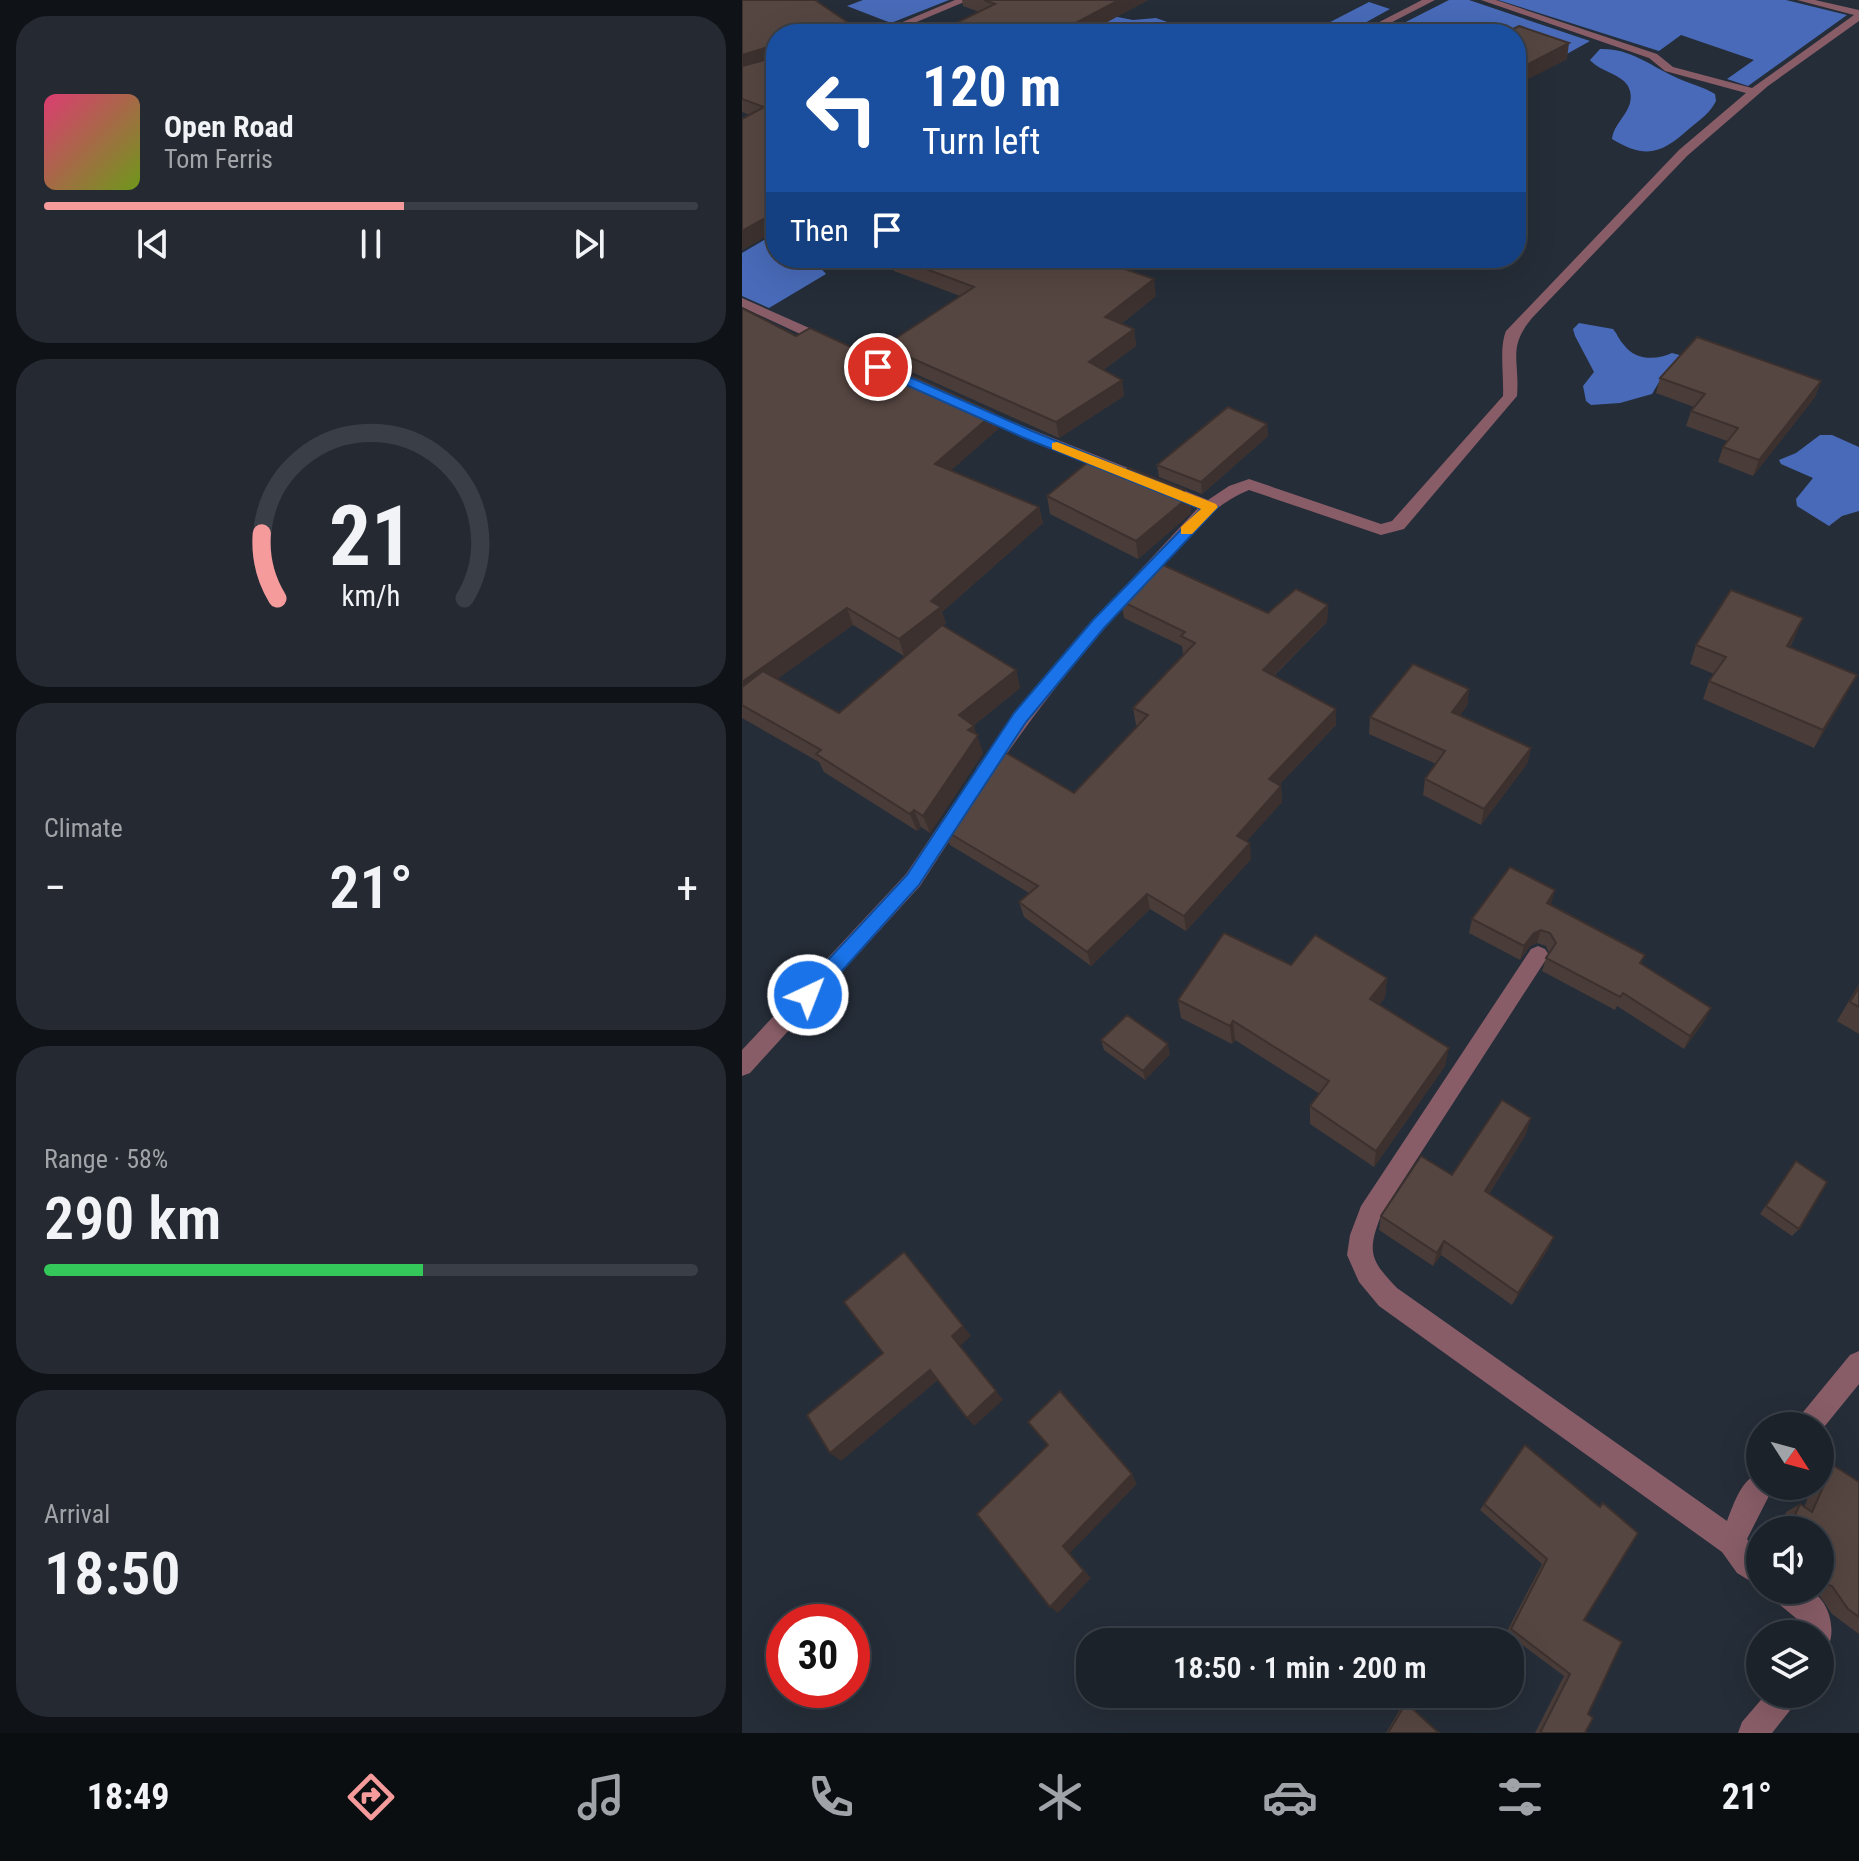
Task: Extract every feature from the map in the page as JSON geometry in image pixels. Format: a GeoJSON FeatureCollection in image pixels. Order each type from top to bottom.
{"type":"FeatureCollection","features":[{"type":"Feature","properties":{"kind":"street"},"geometry":{"type":"LineString","coordinates":[[905,24],[964,0]]}},
{"type":"Feature","properties":{"kind":"street"},"geometry":{"type":"LineString","coordinates":[[1381,24],[1430,0]]}},
{"type":"Feature","properties":{"kind":"street"},"geometry":{"type":"LineString","coordinates":[[1486,0],[1653,56],[1669,69],[1754,92]]}},
{"type":"Feature","properties":{"kind":"street"},"geometry":{"type":"LineString","coordinates":[[1802,0],[1859,15]]}},
{"type":"Feature","properties":{"kind":"street"},"geometry":{"type":"LineString","coordinates":[[742,1066],[913,880],[1020,717],[1098,624],[1211,507],[1232,489],[1249,484],[1381,530],[1398,525],[1467,451],[1510,396],[1512,369],[1508,350],[1511,334],[1683,153],[1754,92],[1859,15]]}},
{"type":"Feature","properties":{"kind":"street"},"geometry":{"type":"LineString","coordinates":[[742,302],[839,347]]}},
{"type":"Feature","properties":{"kind":"street"},"geometry":{"type":"LineString","coordinates":[[960,405],[1211,507]]}},
{"type":"Feature","properties":{"kind":"street"},"geometry":{"type":"LineString","coordinates":[[1538,955],[1373,1206],[1359,1241],[1362,1272],[1413,1316],[1732,1542],[1746,1562]]}},
{"type":"Feature","properties":{"kind":"street"},"geometry":{"type":"LineString","coordinates":[[1820,1412],[1859,1364]]}},
{"type":"Feature","properties":{"kind":"street"},"geometry":{"type":"LineString","coordinates":[[1732,1542],[1750,1500]]}},
{"type":"Feature","properties":{"kind":"street"},"geometry":{"type":"LineString","coordinates":[[1805,1604],[1819,1620]]}},
{"type":"Feature","properties":{"kind":"street"},"geometry":{"type":"LineString","coordinates":[[1753,1733],[1774,1708]]}},
{"type":"Feature","properties":{"kind":"water"},"geometry":{"type":"Polygon","coordinates":[[[863,0],[949,0],[891,23],[847,6],[863,0]]]}},
{"type":"Feature","properties":{"kind":"water"},"geometry":{"type":"Polygon","coordinates":[[[1449,0],[1469,0],[1590,41],[1565,55],[1526,38],[1526,24],[1402,24],[1449,0]]]}},
{"type":"Feature","properties":{"kind":"water"},"geometry":{"type":"Polygon","coordinates":[[[1498,0],[1786,0],[1847,15],[1748,86],[1727,79],[1754,60],[1681,35],[1659,51],[1498,0]]]}},
{"type":"Feature","properties":{"kind":"water"},"geometry":{"type":"Polygon","coordinates":[[[1369,2],[1390,9],[1363,24],[1326,24],[1369,2]]]}},
{"type":"Feature","properties":{"kind":"water"},"geometry":{"type":"Polygon","coordinates":[[[1102,14],[1133,20],[1156,18],[1173,24],[1094,24],[1102,14]]]}},
{"type":"Feature","properties":{"kind":"water"},"geometry":{"type":"Polygon","coordinates":[[[1600,49],[1620,51],[1638,58],[1710,91],[1715,94],[1716,101],[1701,119],[1662,148],[1645,151],[1624,146],[1612,139],[1630,104],[1630,91],[1624,81],[1590,60],[1600,49]]]}},
{"type":"Feature","properties":{"kind":"water"},"geometry":{"type":"Polygon","coordinates":[[[766,239],[766,268],[820,268],[826,274],[769,308],[742,296],[742,253],[766,239]]]}},
{"type":"Feature","properties":{"kind":"water"},"geometry":{"type":"Polygon","coordinates":[[[1579,323],[1613,329],[1634,354],[1653,358],[1672,353],[1683,356],[1662,377],[1652,394],[1620,403],[1591,405],[1586,401],[1583,386],[1594,372],[1575,336],[1573,329],[1579,323]]]}},
{"type":"Feature","properties":{"kind":"water"},"geometry":{"type":"Polygon","coordinates":[[[1820,435],[1832,435],[1859,447],[1859,511],[1842,516],[1829,526],[1797,506],[1796,499],[1813,478],[1781,464],[1779,460],[1796,453],[1820,435]]]}},
{"type":"Feature","properties":{"kind":"building"},"geometry":{"type":"Polygon","coordinates":[[[742,0],[815,0],[850,24],[766,24],[766,48],[742,55],[742,0]]]}},
{"type":"Feature","properties":{"kind":"building"},"geometry":{"type":"Polygon","coordinates":[[[984,0],[1119,0],[1074,24],[954,24],[995,4],[984,0]]]}},
{"type":"Feature","properties":{"kind":"building"},"geometry":{"type":"Polygon","coordinates":[[[1526,28],[1569,43],[1526,65],[1526,28]]]}},
{"type":"Feature","properties":{"kind":"building"},"geometry":{"type":"Polygon","coordinates":[[[766,60],[766,218],[742,231],[742,119],[764,107],[742,99],[742,66],[766,60]]]}},
{"type":"Feature","properties":{"kind":"building"},"geometry":{"type":"Polygon","coordinates":[[[924,268],[1122,268],[1154,279],[1105,317],[1134,329],[1089,362],[1122,380],[1056,422],[884,346],[974,287],[924,268]]]}},
{"type":"Feature","properties":{"kind":"building"},"geometry":{"type":"Polygon","coordinates":[[[742,308],[796,336],[810,328],[994,413],[935,464],[1039,507],[931,601],[941,607],[899,639],[847,608],[742,682],[742,308]]]}},
{"type":"Feature","properties":{"kind":"building"},"geometry":{"type":"Polygon","coordinates":[[[1697,337],[1821,381],[1759,460],[1723,447],[1738,428],[1691,411],[1705,394],[1660,378],[1697,337]]]}},
{"type":"Feature","properties":{"kind":"building"},"geometry":{"type":"Polygon","coordinates":[[[1228,407],[1267,424],[1201,482],[1157,465],[1228,407]]]}},
{"type":"Feature","properties":{"kind":"building"},"geometry":{"type":"Polygon","coordinates":[[[1088,462],[1120,475],[1129,468],[1185,490],[1182,492],[1190,496],[1136,541],[1047,496],[1088,462]]]}},
{"type":"Feature","properties":{"kind":"building"},"geometry":{"type":"Polygon","coordinates":[[[1161,564],[1268,613],[1296,589],[1328,605],[1263,670],[1336,709],[1269,779],[1281,786],[1237,836],[1250,843],[1184,916],[1147,894],[1087,952],[1019,902],[1038,886],[944,830],[998,748],[1074,793],[1148,715],[1133,708],[1195,643],[1181,636],[1185,632],[1121,601],[1161,564]]]}},
{"type":"Feature","properties":{"kind":"building"},"geometry":{"type":"Polygon","coordinates":[[[1731,590],[1803,618],[1787,646],[1857,675],[1823,730],[1709,681],[1726,657],[1696,645],[1731,590]]]}},
{"type":"Feature","properties":{"kind":"building"},"geometry":{"type":"Polygon","coordinates":[[[942,625],[1016,670],[959,715],[974,726],[968,730],[978,735],[923,816],[914,810],[910,814],[816,754],[821,750],[742,705],[742,687],[763,671],[839,713],[942,625]]]}},
{"type":"Feature","properties":{"kind":"building"},"geometry":{"type":"Polygon","coordinates":[[[1413,664],[1469,689],[1452,712],[1531,748],[1484,809],[1425,779],[1445,751],[1370,717],[1413,664]]]}},
{"type":"Feature","properties":{"kind":"building"},"geometry":{"type":"Polygon","coordinates":[[[1510,867],[1555,890],[1547,903],[1645,955],[1640,963],[1711,1008],[1690,1036],[1623,993],[1620,997],[1546,958],[1556,943],[1550,933],[1541,930],[1534,933],[1524,946],[1472,919],[1510,867]]]}},
{"type":"Feature","properties":{"kind":"building"},"geometry":{"type":"Polygon","coordinates":[[[1224,933],[1291,965],[1315,935],[1387,978],[1370,999],[1449,1048],[1376,1151],[1310,1106],[1329,1081],[1233,1021],[1230,1026],[1178,1000],[1224,933]]]}},
{"type":"Feature","properties":{"kind":"building"},"geometry":{"type":"Polygon","coordinates":[[[1859,987],[1859,1007],[1850,1002],[1859,987]]]}},
{"type":"Feature","properties":{"kind":"building"},"geometry":{"type":"Polygon","coordinates":[[[1127,1015],[1168,1044],[1143,1071],[1101,1040],[1127,1015]]]}},
{"type":"Feature","properties":{"kind":"building"},"geometry":{"type":"Polygon","coordinates":[[[1502,1100],[1531,1118],[1485,1191],[1554,1237],[1518,1293],[1444,1241],[1437,1253],[1381,1216],[1421,1156],[1452,1175],[1502,1100]]]}},
{"type":"Feature","properties":{"kind":"building"},"geometry":{"type":"Polygon","coordinates":[[[1796,1161],[1827,1182],[1799,1229],[1766,1206],[1796,1161]]]}},
{"type":"Feature","properties":{"kind":"building"},"geometry":{"type":"Polygon","coordinates":[[[904,1252],[963,1326],[952,1336],[996,1391],[967,1418],[930,1370],[830,1453],[807,1415],[883,1353],[844,1302],[904,1252]]]}},
{"type":"Feature","properties":{"kind":"building"},"geometry":{"type":"Polygon","coordinates":[[[1060,1391],[1132,1474],[1063,1546],[1084,1571],[1050,1607],[977,1514],[1048,1445],[1028,1422],[1060,1391]]]}},
{"type":"Feature","properties":{"kind":"building"},"geometry":{"type":"Polygon","coordinates":[[[1525,1445],[1600,1507],[1603,1503],[1638,1533],[1584,1620],[1622,1642],[1588,1714],[1593,1718],[1585,1733],[1540,1733],[1570,1674],[1524,1639],[1524,1628],[1512,1628],[1547,1559],[1484,1504],[1525,1445]]]}},
{"type":"Feature","properties":{"kind":"building"},"geometry":{"type":"Polygon","coordinates":[[[1834,1466],[1859,1482],[1859,1617],[1848,1609],[1834,1589],[1834,1516],[1794,1516],[1800,1504],[1812,1512],[1817,1500],[1834,1500],[1834,1466]]]}},
{"type":"Feature","properties":{"kind":"building"},"geometry":{"type":"Polygon","coordinates":[[[1403,1708],[1412,1708],[1439,1733],[1388,1733],[1403,1708]]]}},
{"type":"Feature","properties":{"kind":"slow traffic"},"geometry":{"type":"LineString","coordinates":[[1057,446],[1211,507],[1186,531]]}},
{"type":"Feature","properties":{"kind":"route"},"geometry":{"type":"LineString","coordinates":[[808,995],[913,880],[1020,717],[1098,624],[1211,507],[1027,434],[878,367]]}}]}
